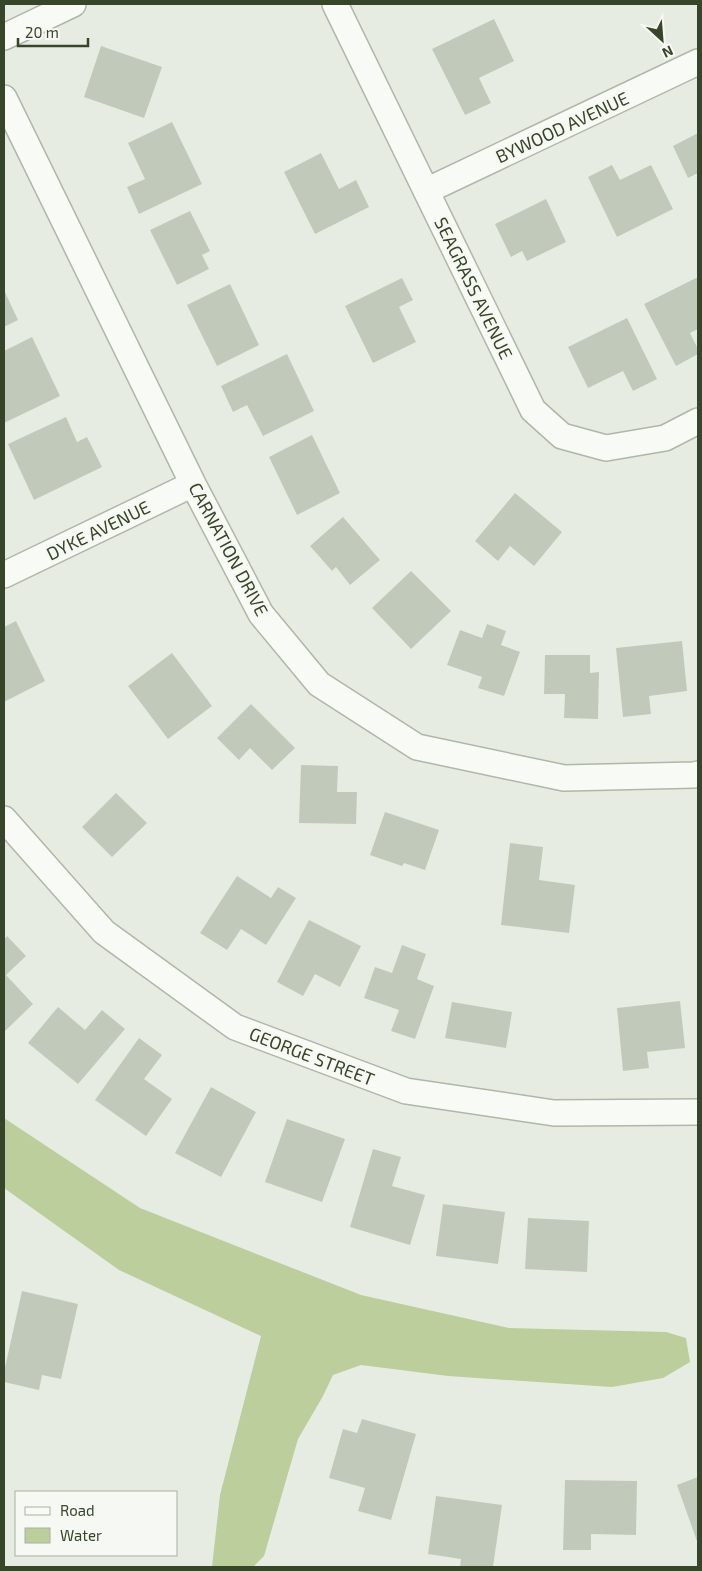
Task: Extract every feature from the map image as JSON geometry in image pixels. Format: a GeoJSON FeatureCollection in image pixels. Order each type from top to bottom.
{"type":"FeatureCollection","features":[{"type":"Feature","properties":{"kind":"street"},"geometry":{"type":"LineString","coordinates":[[4,37],[73,4]]}},
{"type":"Feature","properties":{"kind":"street","name":"SEAGRASS AVENUE"},"geometry":{"type":"LineString","coordinates":[[335,4],[533,410],[562,436],[606,448],[665,438],[698,421]]}},
{"type":"Feature","properties":{"kind":"street","name":"BYWOOD AVENUE"},"geometry":{"type":"LineString","coordinates":[[426,191],[698,62]]}},
{"type":"Feature","properties":{"kind":"street","name":"CARNATION DRIVE"},"geometry":{"type":"LineString","coordinates":[[4,98],[193,484],[261,614],[319,684],[417,746],[564,778],[698,774]]}},
{"type":"Feature","properties":{"kind":"street","name":"DYKE AVENUE"},"geometry":{"type":"LineString","coordinates":[[4,575],[193,484]]}},
{"type":"Feature","properties":{"kind":"street","name":"GEORGE STREET"},"geometry":{"type":"LineString","coordinates":[[4,819],[104,932],[235,1027],[406,1091],[554,1113],[698,1112]]}},
{"type":"Feature","properties":{"kind":"water"},"geometry":{"type":"Polygon","coordinates":[[[4,1118],[140,1208],[361,1295],[509,1328],[666,1332],[686,1338],[690,1362],[663,1378],[612,1387],[448,1376],[361,1365],[333,1375],[298,1439],[264,1556],[253,1567],[212,1567],[220,1495],[261,1336],[119,1270],[4,1188],[4,1118]]]}},
{"type":"Feature","properties":{"kind":"building"},"geometry":{"type":"Polygon","coordinates":[[[494,19],[514,61],[479,78],[491,103],[465,115],[432,49],[494,19]]]}},
{"type":"Feature","properties":{"kind":"building"},"geometry":{"type":"Polygon","coordinates":[[[101,46],[162,67],[144,118],[84,97],[101,46]]]}},
{"type":"Feature","properties":{"kind":"building"},"geometry":{"type":"Polygon","coordinates":[[[172,122],[202,184],[139,214],[127,187],[145,179],[128,143],[172,122]]]}},
{"type":"Feature","properties":{"kind":"building"},"geometry":{"type":"Polygon","coordinates":[[[698,133],[698,173],[688,178],[673,146],[698,133]]]}},
{"type":"Feature","properties":{"kind":"building"},"geometry":{"type":"Polygon","coordinates":[[[321,153],[339,189],[356,180],[369,207],[315,234],[284,172],[321,153]]]}},
{"type":"Feature","properties":{"kind":"building"},"geometry":{"type":"Polygon","coordinates":[[[612,165],[620,180],[651,165],[673,209],[617,237],[588,177],[612,165]]]}},
{"type":"Feature","properties":{"kind":"building"},"geometry":{"type":"Polygon","coordinates":[[[546,199],[566,242],[527,261],[522,251],[511,257],[495,224],[546,199]]]}},
{"type":"Feature","properties":{"kind":"building"},"geometry":{"type":"Polygon","coordinates":[[[190,211],[210,251],[202,255],[209,269],[177,285],[150,230],[190,211]]]}},
{"type":"Feature","properties":{"kind":"building"},"geometry":{"type":"Polygon","coordinates":[[[698,277],[698,329],[690,333],[698,349],[698,354],[676,366],[644,304],[698,277]]]}},
{"type":"Feature","properties":{"kind":"building"},"geometry":{"type":"Polygon","coordinates":[[[402,278],[413,300],[399,307],[416,342],[373,363],[345,306],[402,278]]]}},
{"type":"Feature","properties":{"kind":"building"},"geometry":{"type":"Polygon","coordinates":[[[230,284],[259,345],[217,366],[187,305],[230,284]]]}},
{"type":"Feature","properties":{"kind":"building"},"geometry":{"type":"Polygon","coordinates":[[[4,290],[18,320],[4,327],[4,290]]]}},
{"type":"Feature","properties":{"kind":"building"},"geometry":{"type":"Polygon","coordinates":[[[627,318],[657,379],[633,391],[623,371],[588,388],[568,347],[627,318]]]}},
{"type":"Feature","properties":{"kind":"building"},"geometry":{"type":"Polygon","coordinates":[[[32,337],[60,396],[4,423],[4,351],[32,337]]]}},
{"type":"Feature","properties":{"kind":"building"},"geometry":{"type":"Polygon","coordinates":[[[287,354],[314,411],[263,436],[247,405],[233,412],[221,386],[287,354]]]}},
{"type":"Feature","properties":{"kind":"building"},"geometry":{"type":"Polygon","coordinates":[[[66,417],[77,442],[87,437],[102,467],[34,500],[8,444],[66,417]]]}},
{"type":"Feature","properties":{"kind":"building"},"geometry":{"type":"Polygon","coordinates":[[[312,435],[340,493],[297,515],[269,457],[312,435]]]}},
{"type":"Feature","properties":{"kind":"building"},"geometry":{"type":"Polygon","coordinates":[[[515,493],[562,532],[534,566],[510,546],[498,561],[475,541],[515,493]]]}},
{"type":"Feature","properties":{"kind":"building"},"geometry":{"type":"Polygon","coordinates":[[[343,517],[380,560],[350,585],[336,567],[332,571],[310,546],[343,517]]]}},
{"type":"Feature","properties":{"kind":"building"},"geometry":{"type":"Polygon","coordinates":[[[411,571],[451,611],[411,649],[372,608],[411,571]]]}},
{"type":"Feature","properties":{"kind":"building"},"geometry":{"type":"Polygon","coordinates":[[[16,621],[45,681],[4,702],[4,627],[16,621]]]}},
{"type":"Feature","properties":{"kind":"building"},"geometry":{"type":"Polygon","coordinates":[[[487,624],[506,631],[501,645],[520,652],[504,696],[478,688],[482,677],[447,665],[460,630],[482,638],[487,624]]]}},
{"type":"Feature","properties":{"kind":"building"},"geometry":{"type":"Polygon","coordinates":[[[682,641],[687,691],[649,696],[651,714],[623,717],[616,648],[682,641]]]}},
{"type":"Feature","properties":{"kind":"building"},"geometry":{"type":"Polygon","coordinates":[[[172,653],[212,706],[168,739],[128,686],[172,653]]]}},
{"type":"Feature","properties":{"kind":"building"},"geometry":{"type":"Polygon","coordinates":[[[545,655],[590,655],[590,673],[599,672],[598,719],[564,718],[565,694],[544,694],[545,655]]]}},
{"type":"Feature","properties":{"kind":"building"},"geometry":{"type":"Polygon","coordinates":[[[251,704],[295,748],[272,770],[250,748],[239,760],[217,738],[251,704]]]}},
{"type":"Feature","properties":{"kind":"building"},"geometry":{"type":"Polygon","coordinates":[[[301,765],[338,766],[337,792],[357,792],[356,824],[299,823],[301,765]]]}},
{"type":"Feature","properties":{"kind":"building"},"geometry":{"type":"Polygon","coordinates":[[[116,793],[147,823],[112,857],[82,827],[116,793]]]}},
{"type":"Feature","properties":{"kind":"building"},"geometry":{"type":"Polygon","coordinates":[[[385,812],[439,830],[425,870],[404,863],[402,866],[370,855],[385,812]]]}},
{"type":"Feature","properties":{"kind":"building"},"geometry":{"type":"Polygon","coordinates":[[[510,843],[543,847],[539,880],[575,885],[569,933],[501,925],[510,843]]]}},
{"type":"Feature","properties":{"kind":"building"},"geometry":{"type":"Polygon","coordinates":[[[237,876],[271,898],[278,887],[296,898],[266,945],[241,929],[227,950],[200,933],[237,876]]]}},
{"type":"Feature","properties":{"kind":"building"},"geometry":{"type":"Polygon","coordinates":[[[309,920],[361,946],[340,987],[315,974],[303,996],[277,982],[309,920]]]}},
{"type":"Feature","properties":{"kind":"building"},"geometry":{"type":"Polygon","coordinates":[[[7,936],[26,956],[6,975],[33,1004],[4,1032],[4,940],[7,936]]]}},
{"type":"Feature","properties":{"kind":"building"},"geometry":{"type":"Polygon","coordinates":[[[402,945],[426,954],[417,979],[434,986],[415,1039],[391,1031],[399,1010],[364,998],[375,967],[392,973],[402,945]]]}},
{"type":"Feature","properties":{"kind":"building"},"geometry":{"type":"Polygon","coordinates":[[[680,1001],[685,1048],[647,1052],[649,1068],[623,1071],[617,1008],[680,1001]]]}},
{"type":"Feature","properties":{"kind":"building"},"geometry":{"type":"Polygon","coordinates":[[[452,1002],[512,1012],[506,1048],[445,1038],[452,1002]]]}},
{"type":"Feature","properties":{"kind":"building"},"geometry":{"type":"Polygon","coordinates":[[[58,1007],[85,1030],[102,1010],[125,1029],[78,1084],[28,1043],[58,1007]]]}},
{"type":"Feature","properties":{"kind":"building"},"geometry":{"type":"Polygon","coordinates":[[[139,1038],[162,1055],[144,1079],[172,1099],[146,1136],[95,1100],[139,1038]]]}},
{"type":"Feature","properties":{"kind":"building"},"geometry":{"type":"Polygon","coordinates":[[[211,1087],[256,1112],[221,1177],[175,1153],[211,1087]]]}},
{"type":"Feature","properties":{"kind":"building"},"geometry":{"type":"Polygon","coordinates":[[[287,1119],[345,1139],[322,1202],[265,1182],[287,1119]]]}},
{"type":"Feature","properties":{"kind":"building"},"geometry":{"type":"Polygon","coordinates":[[[373,1149],[401,1157],[392,1186],[425,1195],[410,1245],[350,1227],[373,1149]]]}},
{"type":"Feature","properties":{"kind":"building"},"geometry":{"type":"Polygon","coordinates":[[[443,1204],[505,1212],[498,1264],[436,1256],[443,1204]]]}},
{"type":"Feature","properties":{"kind":"building"},"geometry":{"type":"Polygon","coordinates":[[[528,1218],[589,1221],[587,1272],[525,1269],[528,1218]]]}},
{"type":"Feature","properties":{"kind":"building"},"geometry":{"type":"Polygon","coordinates":[[[22,1291],[78,1304],[61,1379],[42,1375],[39,1390],[4,1382],[4,1372],[22,1291]]]}},
{"type":"Feature","properties":{"kind":"building"},"geometry":{"type":"Polygon","coordinates":[[[362,1419],[416,1434],[391,1520],[358,1511],[365,1488],[329,1478],[343,1429],[357,1433],[362,1419]]]}},
{"type":"Feature","properties":{"kind":"building"},"geometry":{"type":"Polygon","coordinates":[[[698,1477],[698,1544],[677,1485],[698,1477]]]}},
{"type":"Feature","properties":{"kind":"building"},"geometry":{"type":"Polygon","coordinates":[[[565,1480],[637,1481],[636,1535],[591,1534],[591,1550],[563,1550],[565,1480]]]}},
{"type":"Feature","properties":{"kind":"building"},"geometry":{"type":"Polygon","coordinates":[[[436,1496],[502,1505],[493,1567],[460,1567],[461,1559],[428,1554],[436,1496]]]}}]}
